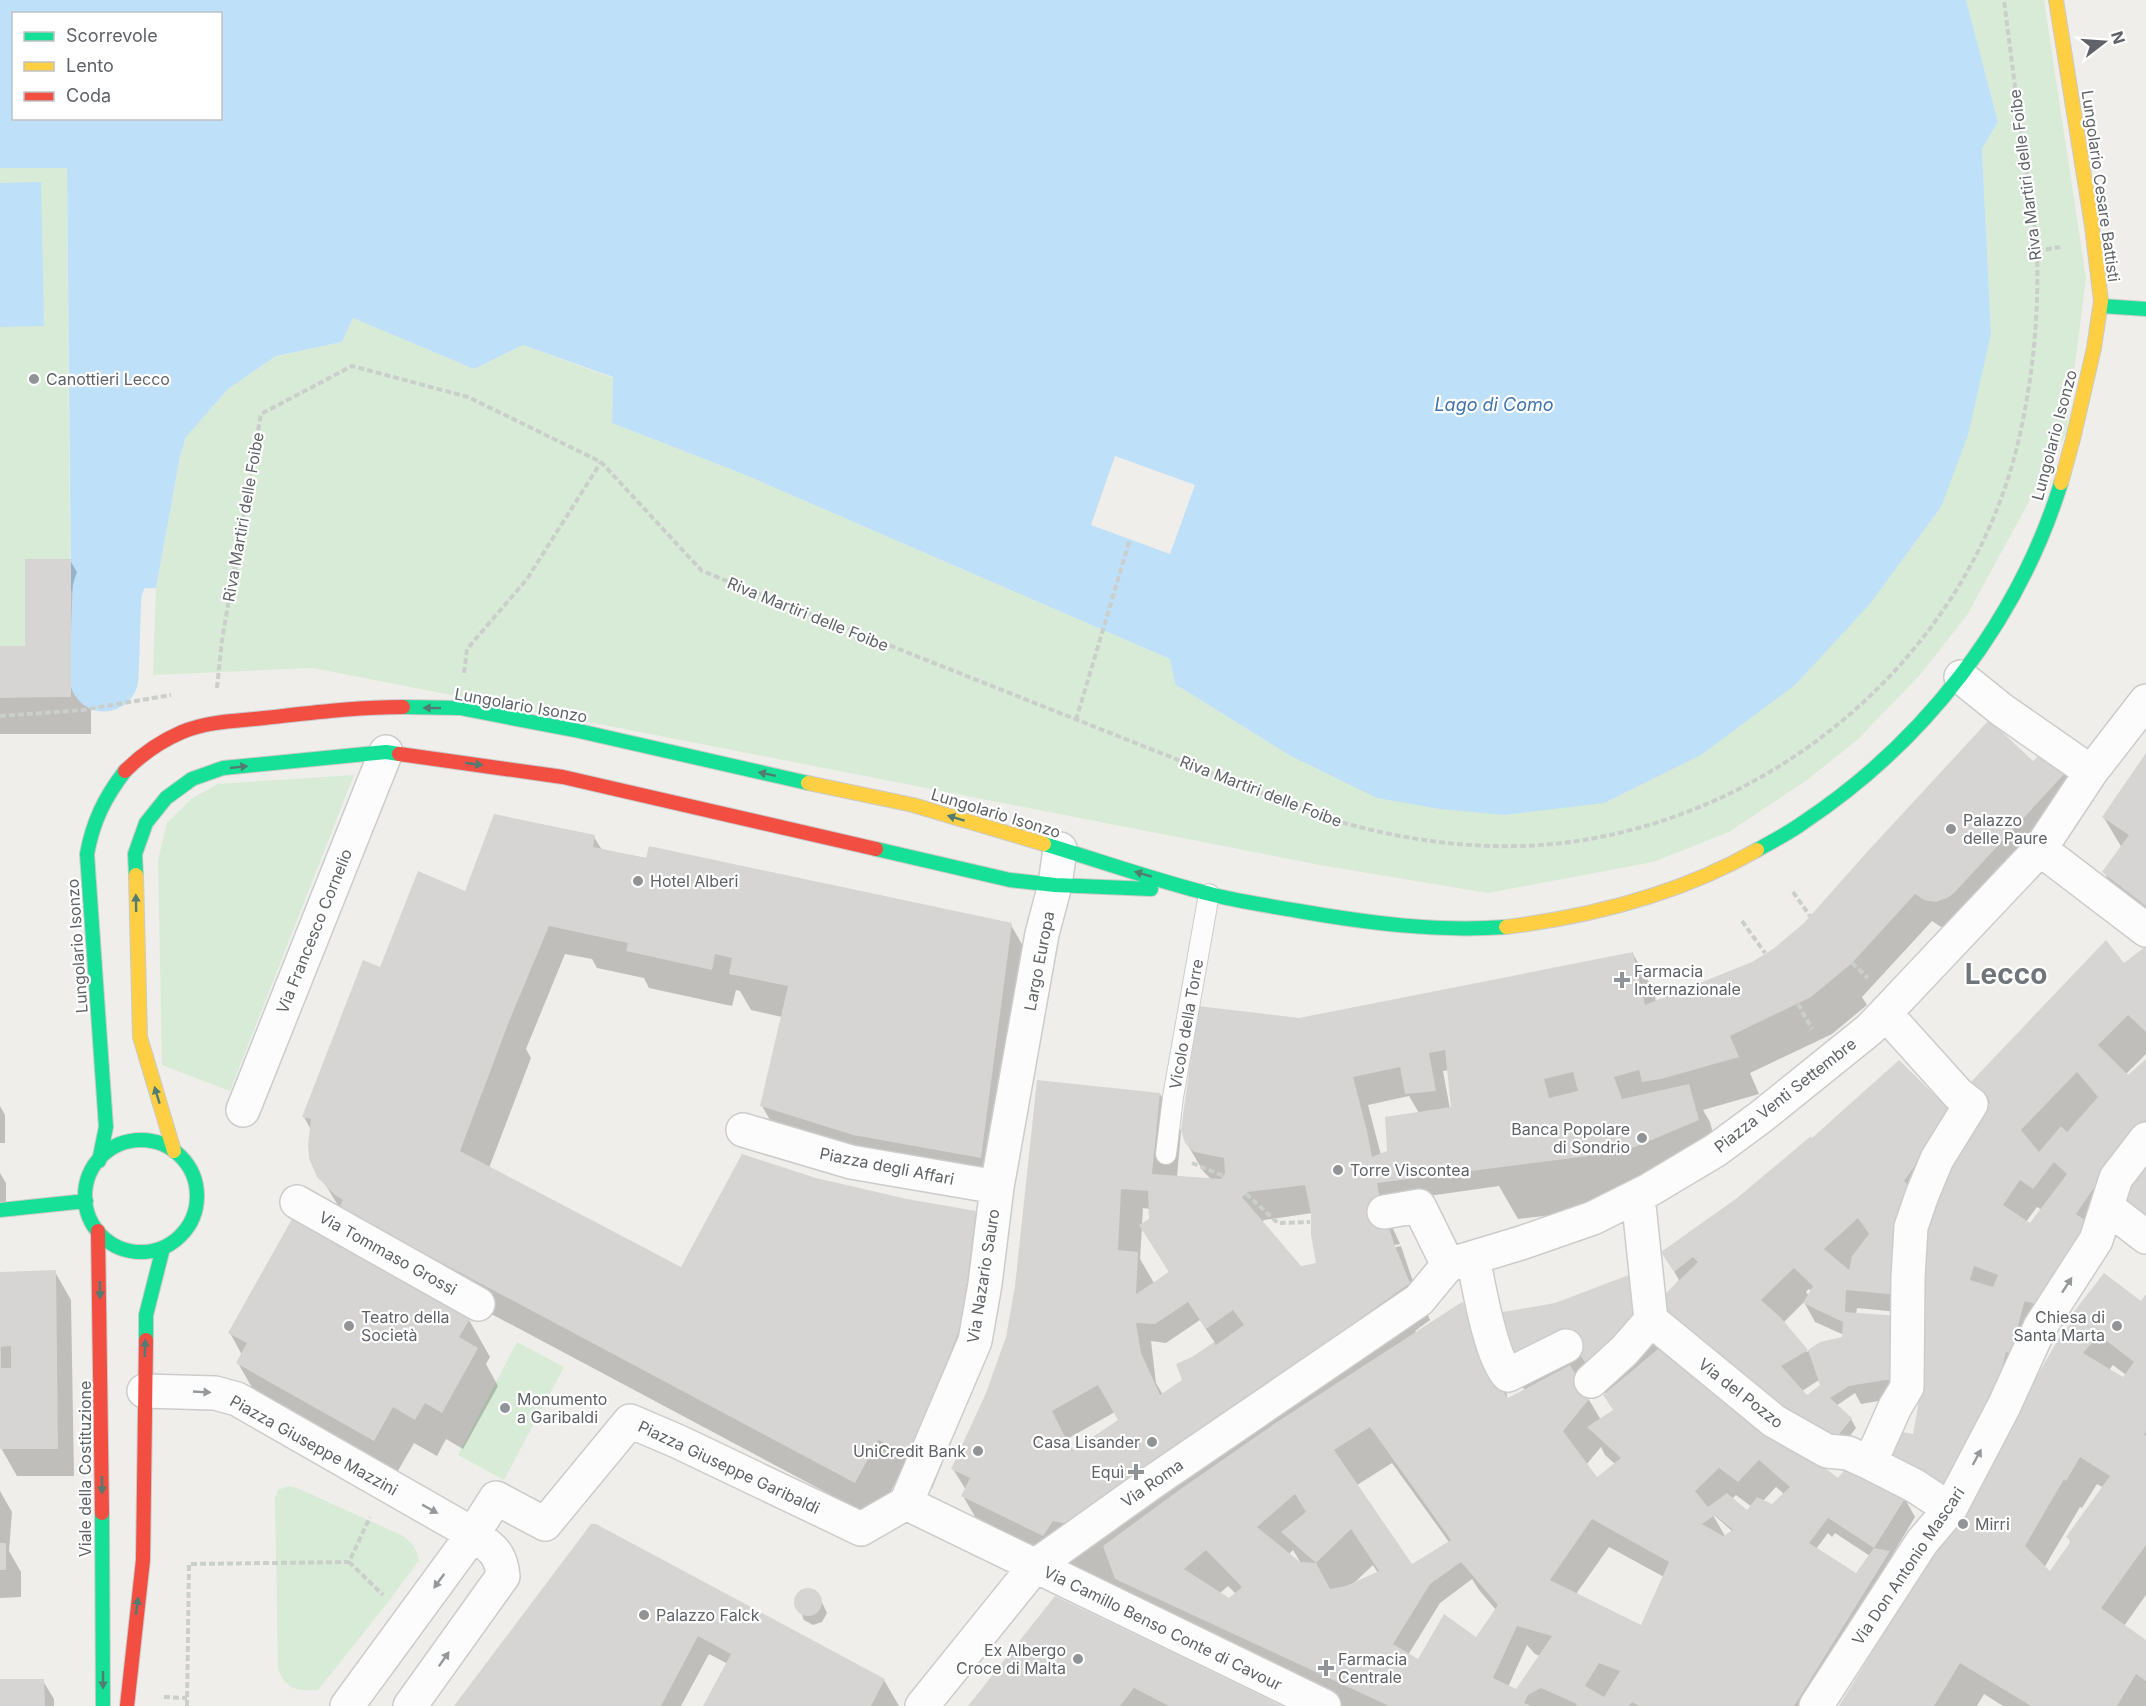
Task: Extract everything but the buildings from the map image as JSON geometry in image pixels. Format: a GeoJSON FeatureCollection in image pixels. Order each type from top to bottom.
{"type":"FeatureCollection","features":[{"type":"Feature","properties":{"kind":"main road","name":"Lungolario Cesare Battisti"},"geometry":{"type":"LineString","coordinates":[[2056,0],[2102,306]]}},
{"type":"Feature","properties":{"kind":"main road"},"geometry":{"type":"LineString","coordinates":[[2102,306],[2146,309]]}},
{"type":"Feature","properties":{"kind":"main road","name":"Lungolario Isonzo"},"geometry":{"type":"LineString","coordinates":[[99,1161],[105,1127],[87,854],[91,832],[100,808],[120,776],[139,757],[176,733],[207,723],[345,709],[460,708],[579,731],[741,769],[913,805],[1204,892],[1341,920],[1423,929],[1519,926],[1561,920],[1628,905],[1735,864],[1837,801],[1889,756],[1919,726],[1961,677],[1987,640],[2015,592],[2044,530],[2071,451],[2102,306]]}},
{"type":"Feature","properties":{"kind":"main road","name":"Lungolario Isonzo"},"geometry":{"type":"LineString","coordinates":[[174,1151],[140,1037],[135,854],[146,824],[158,806],[171,793],[190,780],[210,771],[386,752],[563,777],[1010,880],[1055,885],[1204,892]]}},
{"type":"Feature","properties":{"kind":"main road"},"geometry":{"type":"LineString","coordinates":[[142,1140],[156,1142],[174,1151],[189,1167],[195,1180],[196,1208],[191,1222],[184,1233],[163,1248],[146,1252],[131,1251],[117,1246],[98,1231],[88,1213],[87,1183],[93,1169],[113,1148],[127,1142],[142,1140]]}},
{"type":"Feature","properties":{"kind":"main road"},"geometry":{"type":"LineString","coordinates":[[0,1210],[86,1201]]}},
{"type":"Feature","properties":{"kind":"main road","name":"Viale della Costituzione"},"geometry":{"type":"LineString","coordinates":[[98,1231],[103,1706]]}},
{"type":"Feature","properties":{"kind":"main road"},"geometry":{"type":"LineString","coordinates":[[127,1706],[143,1560],[146,1315],[163,1248]]}},
{"type":"Feature","properties":{"kind":"street"},"geometry":{"type":"LineString","coordinates":[[1961,677],[2002,710],[2091,772]]}},
{"type":"Feature","properties":{"kind":"street","name":"Piazza Venti Settembre"},"geometry":{"type":"LineString","coordinates":[[1460,1261],[1593,1218],[1638,1196],[1716,1150],[1870,1029],[2040,849],[2091,772],[2146,701]]}},
{"type":"Feature","properties":{"kind":"street","name":"Via Francesco Cornelio"},"geometry":{"type":"LineString","coordinates":[[243,1110],[386,752]]}},
{"type":"Feature","properties":{"kind":"street","name":"Largo Europa"},"geometry":{"type":"LineString","coordinates":[[1018,1073],[1042,934],[1055,885],[1060,849]]}},
{"type":"Feature","properties":{"kind":"street"},"geometry":{"type":"LineString","coordinates":[[2040,849],[2146,930]]}},
{"type":"Feature","properties":{"kind":"street"},"geometry":{"type":"LineString","coordinates":[[1870,1463],[1895,1407],[1907,1387],[1911,1227],[1937,1159],[1971,1104],[1958,1094],[1885,1013]]}},
{"type":"Feature","properties":{"kind":"street","name":"Via Nazario Sauro"},"geometry":{"type":"LineString","coordinates":[[906,1503],[975,1341],[985,1284],[997,1187],[1018,1073]]}},
{"type":"Feature","properties":{"kind":"street","name":"Piazza degli Affari"},"geometry":{"type":"LineString","coordinates":[[743,1130],[851,1162],[997,1187]]}},
{"type":"Feature","properties":{"kind":"street","name":"Via Don Antonio Mascari"},"geometry":{"type":"LineString","coordinates":[[1816,1706],[1922,1542],[1950,1509],[2004,1407],[2040,1327],[2096,1240],[2116,1178],[2146,1139]]}},
{"type":"Feature","properties":{"kind":"street"},"geometry":{"type":"LineString","coordinates":[[1591,1381],[1624,1351],[1651,1320],[1638,1196]]}},
{"type":"Feature","properties":{"kind":"street","name":"Via Tommaso Grossi"},"geometry":{"type":"LineString","coordinates":[[297,1202],[478,1304]]}},
{"type":"Feature","properties":{"kind":"street"},"geometry":{"type":"LineString","coordinates":[[1384,1212],[1419,1206],[1460,1261],[1485,1312],[1500,1366],[1508,1375],[1566,1346]]}},
{"type":"Feature","properties":{"kind":"street"},"geometry":{"type":"LineString","coordinates":[[2107,1207],[2146,1237]]}},
{"type":"Feature","properties":{"kind":"street","name":"Via Roma"},"geometry":{"type":"LineString","coordinates":[[922,1706],[1035,1566],[1154,1481],[1419,1300],[1460,1261]]}},
{"type":"Feature","properties":{"kind":"street","name":"Via del Pozzo"},"geometry":{"type":"LineString","coordinates":[[1651,1320],[1774,1421],[1827,1451],[1848,1453],[1870,1463],[1915,1486],[1950,1509]]}},
{"type":"Feature","properties":{"kind":"street","name":"Piazza Giuseppe Mazzini"},"geometry":{"type":"LineString","coordinates":[[144,1391],[215,1393],[237,1399],[473,1534],[494,1550],[502,1563],[503,1576],[410,1706]]}},
{"type":"Feature","properties":{"kind":"street","name":"Piazza Giuseppe Garibaldi"},"geometry":{"type":"LineString","coordinates":[[473,1534],[496,1498],[545,1524],[630,1421],[861,1529],[906,1503]]}},
{"type":"Feature","properties":{"kind":"street"},"geometry":{"type":"LineString","coordinates":[[906,1503],[1035,1566]]}},
{"type":"Feature","properties":{"kind":"street"},"geometry":{"type":"LineString","coordinates":[[347,1706],[473,1534]]}},
{"type":"Feature","properties":{"kind":"street","name":"Via Camillo Benso Conte di Cavour"},"geometry":{"type":"LineString","coordinates":[[1035,1566],[1324,1706]]}},
{"type":"Feature","properties":{"kind":"lane","name":"Vicolo della Torre"},"geometry":{"type":"LineString","coordinates":[[1166,1154],[1204,892]]}},
{"type":"Feature","properties":{"kind":"path","name":"Riva Martiri delle Foibe"},"geometry":{"type":"LineString","coordinates":[[216,691],[222,640],[261,414],[352,366],[468,398],[601,462],[702,571],[1317,815],[1375,832],[1424,841],[1494,846],[1534,845],[1584,839],[1672,818],[1754,781],[1789,761],[1852,713],[1895,671],[1921,640],[1950,599],[1992,519],[2013,462],[2020,434],[2036,332],[2037,251],[2004,0]]}},
{"type":"Feature","properties":{"kind":"path"},"geometry":{"type":"LineString","coordinates":[[460,708],[467,649],[527,579],[601,462]]}},
{"type":"Feature","properties":{"kind":"path"},"geometry":{"type":"LineString","coordinates":[[1076,720],[1130,539]]}},
{"type":"Feature","properties":{"kind":"path"},"geometry":{"type":"LineString","coordinates":[[0,716],[83,710],[179,694]]}},
{"type":"Feature","properties":{"kind":"path"},"geometry":{"type":"LineString","coordinates":[[1793,891],[1810,916]]}},
{"type":"Feature","properties":{"kind":"path"},"geometry":{"type":"LineString","coordinates":[[1742,921],[1765,953]]}},
{"type":"Feature","properties":{"kind":"path"},"geometry":{"type":"LineString","coordinates":[[1246,1194],[1278,1223],[1310,1222]]}},
{"type":"Feature","properties":{"kind":"path"},"geometry":{"type":"LineString","coordinates":[[349,1562],[383,1483]]}},
{"type":"Feature","properties":{"kind":"path"},"geometry":{"type":"LineString","coordinates":[[187,1706],[189,1564],[349,1562],[410,1620]]}},
{"type":"Feature","properties":{"kind":"green space"},"geometry":{"type":"Polygon","coordinates":[[[1966,0],[2044,0],[2086,279],[2066,434],[1967,615],[1920,675],[1857,740],[1807,780],[1729,832],[1653,862],[1488,893],[1320,865],[313,668],[153,675],[156,588],[180,456],[186,437],[228,389],[276,356],[342,342],[353,318],[474,369],[523,345],[613,378],[612,423],[743,474],[1170,659],[1175,684],[1289,755],[1795,685],[1869,604],[1941,507],[1991,334],[1982,149],[1998,122],[1966,0]]]}},
{"type":"Feature","properties":{"kind":"green space","name":"Canottieri Lecco"},"geometry":{"type":"Polygon","coordinates":[[[67,167],[71,697],[0,698],[0,168],[67,167]]]}},
{"type":"Feature","properties":{"kind":"green space"},"geometry":{"type":"Polygon","coordinates":[[[354,775],[230,1091],[162,1065],[158,860],[167,823],[191,799],[218,784],[354,775]]]}},
{"type":"Feature","properties":{"kind":"green space"},"geometry":{"type":"Polygon","coordinates":[[[517,1342],[564,1367],[504,1480],[458,1455],[517,1342]]]}},
{"type":"Feature","properties":{"kind":"green space"},"geometry":{"type":"Polygon","coordinates":[[[288,1486],[401,1535],[413,1545],[419,1560],[318,1690],[293,1688],[281,1676],[278,1669],[275,1498],[278,1490],[288,1486]]]}},
{"type":"Feature","properties":{"kind":"water","name":"Lago di Como"},"geometry":{"type":"Polygon","coordinates":[[[0,0],[1966,0],[1998,122],[1982,149],[1991,334],[1968,435],[1941,507],[1869,605],[1795,685],[1701,755],[1604,803],[1504,815],[1440,809],[1377,798],[1289,755],[1175,684],[1170,659],[743,474],[612,423],[613,377],[523,345],[474,369],[353,318],[342,342],[276,356],[228,389],[186,437],[180,456],[156,588],[71,591],[67,168],[0,168],[0,0]]]}},
{"type":"Feature","properties":{"kind":"water","name":"Canottieri Lecco"},"geometry":{"type":"Polygon","coordinates":[[[41,182],[44,326],[0,327],[0,183],[41,182]]]}},
{"type":"Feature","properties":{"kind":"pier"},"geometry":{"type":"Polygon","coordinates":[[[1115,456],[1195,485],[1170,554],[1091,525],[1115,456]]]}},
{"type":"Feature","properties":{"kind":"waterway"},"geometry":{"type":"LineString","coordinates":[[104,677],[107,591],[137,501]]}},
{"type":"Feature","properties":{"kind":"traffic: fast"},"geometry":{"type":"LineString","coordinates":[[2102,306],[2146,309]]}},
{"type":"Feature","properties":{"kind":"traffic: fast"},"geometry":{"type":"LineString","coordinates":[[1757,850],[1798,826],[1848,790],[1889,755],[1927,716],[1961,675],[1992,630],[2020,583],[2043,534],[2061,483]]}},
{"type":"Feature","properties":{"kind":"traffic: fast"},"geometry":{"type":"LineString","coordinates":[[403,707],[460,708],[579,731],[808,783]]}},
{"type":"Feature","properties":{"kind":"traffic: fast"},"geometry":{"type":"LineString","coordinates":[[136,875],[135,854],[146,823],[166,798],[192,779],[223,768],[386,752],[399,754]]}},
{"type":"Feature","properties":{"kind":"traffic: fast"},"geometry":{"type":"LineString","coordinates":[[99,1161],[106,1127],[87,854],[101,810],[111,790],[125,771]]}},
{"type":"Feature","properties":{"kind":"traffic: fast"},"geometry":{"type":"LineString","coordinates":[[1044,844],[1171,884],[1256,904],[1402,925],[1454,928],[1506,927]]}},
{"type":"Feature","properties":{"kind":"traffic: fast"},"geometry":{"type":"LineString","coordinates":[[876,849],[1010,880],[1055,885],[1151,889]]}},
{"type":"Feature","properties":{"kind":"traffic: fast"},"geometry":{"type":"LineString","coordinates":[[141,1140],[162,1144],[180,1157],[193,1175],[197,1196],[193,1217],[180,1235],[162,1248],[141,1252],[120,1248],[102,1235],[89,1217],[85,1196],[89,1175],[102,1157],[120,1144],[141,1140]]}},
{"type":"Feature","properties":{"kind":"traffic: fast"},"geometry":{"type":"LineString","coordinates":[[0,1210],[86,1201]]}},
{"type":"Feature","properties":{"kind":"traffic: fast"},"geometry":{"type":"LineString","coordinates":[[146,1340],[146,1315],[163,1248]]}},
{"type":"Feature","properties":{"kind":"traffic: fast"},"geometry":{"type":"LineString","coordinates":[[102,1513],[103,1706]]}},
{"type":"Feature","properties":{"kind":"traffic: slow"},"geometry":{"type":"LineString","coordinates":[[2056,0],[2092,226],[2101,301],[2094,348],[2061,483]]}},
{"type":"Feature","properties":{"kind":"traffic: slow"},"geometry":{"type":"LineString","coordinates":[[808,783],[913,805],[1044,844]]}},
{"type":"Feature","properties":{"kind":"traffic: slow"},"geometry":{"type":"LineString","coordinates":[[1506,927],[1572,917],[1636,901],[1698,879],[1757,850]]}},
{"type":"Feature","properties":{"kind":"traffic: slow"},"geometry":{"type":"LineString","coordinates":[[136,875],[140,1037],[174,1151]]}},
{"type":"Feature","properties":{"kind":"traffic: jam"},"geometry":{"type":"LineString","coordinates":[[125,771],[159,744],[182,732],[202,726],[333,711],[403,707]]}},
{"type":"Feature","properties":{"kind":"traffic: jam"},"geometry":{"type":"LineString","coordinates":[[399,754],[563,777],[876,849]]}},
{"type":"Feature","properties":{"kind":"traffic: jam"},"geometry":{"type":"LineString","coordinates":[[98,1231],[102,1513]]}},
{"type":"Feature","properties":{"kind":"traffic: jam"},"geometry":{"type":"LineString","coordinates":[[127,1706],[143,1560],[146,1340]]}},
{"type":"Feature","properties":{"kind":"place","name":"Canottieri Lecco"},"geometry":{"type":"Point","coordinates":[34,379]}},
{"type":"Feature","properties":{"kind":"place","name":"Palazzo delle Paure"},"geometry":{"type":"Point","coordinates":[1951,829]}},
{"type":"Feature","properties":{"kind":"place","name":"Hotel Alberi"},"geometry":{"type":"Point","coordinates":[638,881]}},
{"type":"Feature","properties":{"kind":"place","name":"Farmacia Internazionale"},"geometry":{"type":"Point","coordinates":[1622,980]}},
{"type":"Feature","properties":{"kind":"place","name":"Banca Popolare di Sondrio"},"geometry":{"type":"Point","coordinates":[1642,1138]}},
{"type":"Feature","properties":{"kind":"place","name":"Torre Viscontea"},"geometry":{"type":"Point","coordinates":[1338,1170]}},
{"type":"Feature","properties":{"kind":"place","name":"Teatro della Società"},"geometry":{"type":"Point","coordinates":[349,1326]}},
{"type":"Feature","properties":{"kind":"place","name":"Chiesa di Santa Marta"},"geometry":{"type":"Point","coordinates":[2117,1326]}},
{"type":"Feature","properties":{"kind":"place","name":"Monumento a Garibaldi"},"geometry":{"type":"Point","coordinates":[505,1408]}},
{"type":"Feature","properties":{"kind":"place","name":"Casa Lisander"},"geometry":{"type":"Point","coordinates":[1152,1442]}},
{"type":"Feature","properties":{"kind":"place","name":"UniCredit Bank"},"geometry":{"type":"Point","coordinates":[978,1451]}},
{"type":"Feature","properties":{"kind":"place","name":"Equì"},"geometry":{"type":"Point","coordinates":[1136,1472]}},
{"type":"Feature","properties":{"kind":"place","name":"Mirri"},"geometry":{"type":"Point","coordinates":[1963,1524]}},
{"type":"Feature","properties":{"kind":"place","name":"Palazzo Falck"},"geometry":{"type":"Point","coordinates":[644,1615]}},
{"type":"Feature","properties":{"kind":"place","name":"Ex Albergo Croce di Malta"},"geometry":{"type":"Point","coordinates":[1078,1659]}},
{"type":"Feature","properties":{"kind":"place","name":"Farmacia Centrale"},"geometry":{"type":"Point","coordinates":[1326,1668]}},
{"type":"Feature","properties":{"kind":"district","name":"Lecco"},"geometry":{"type":"Point","coordinates":[2006,974]}}]}
